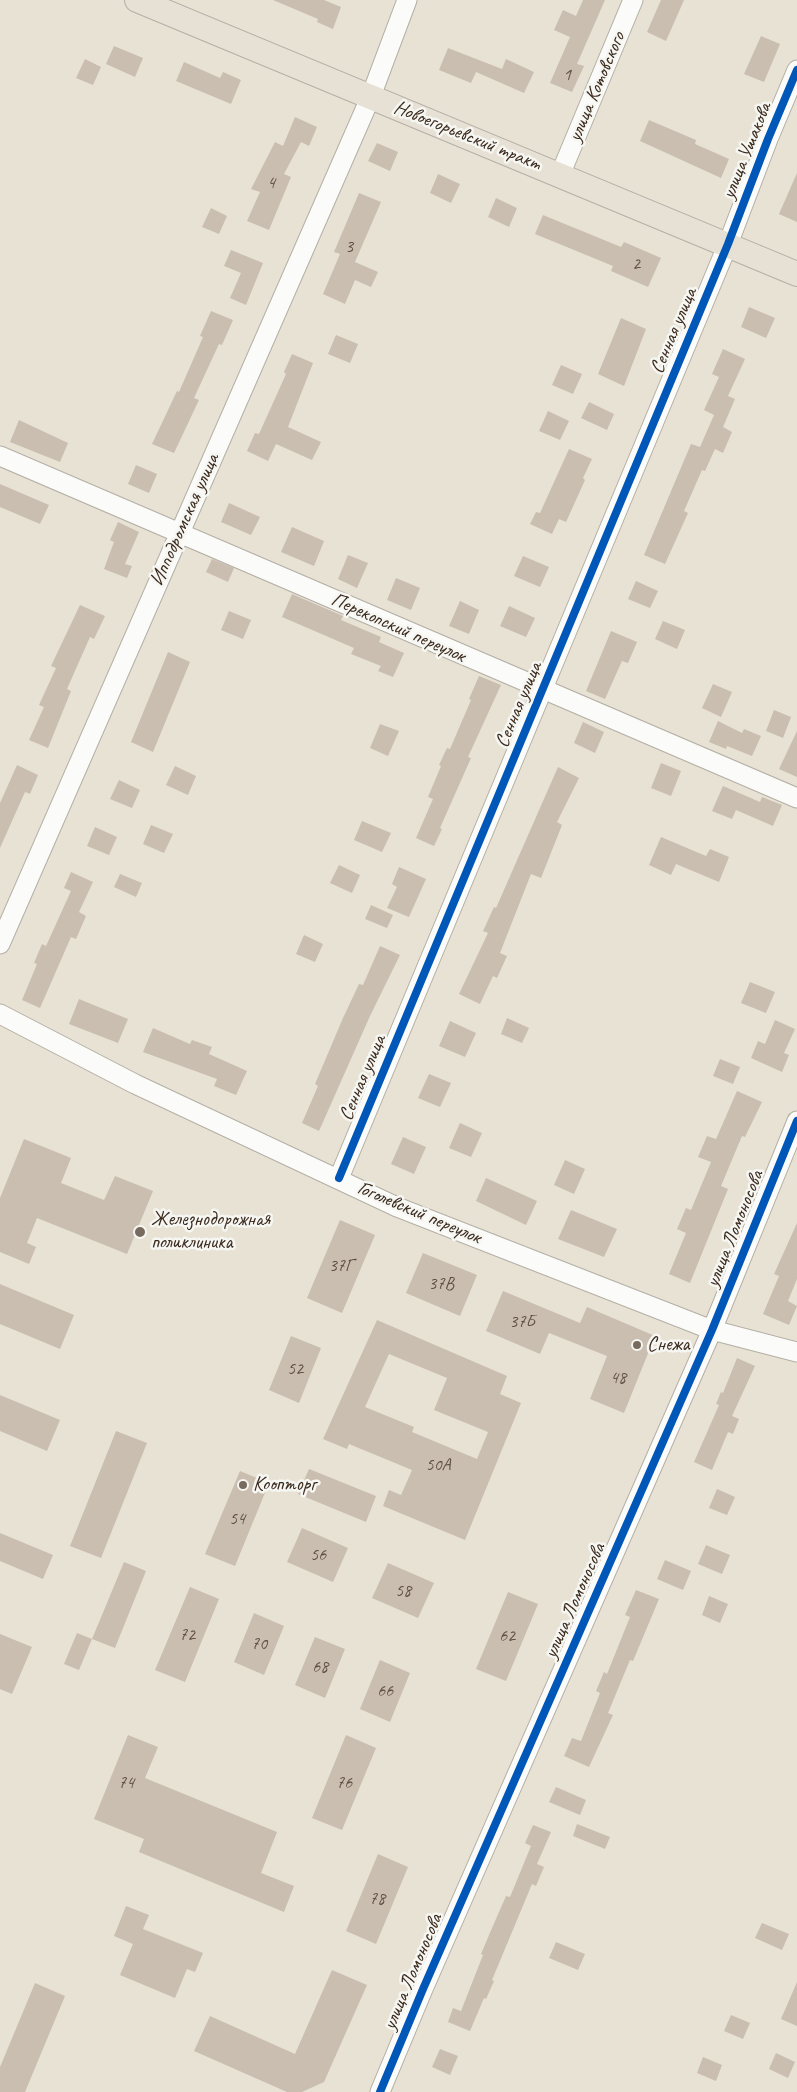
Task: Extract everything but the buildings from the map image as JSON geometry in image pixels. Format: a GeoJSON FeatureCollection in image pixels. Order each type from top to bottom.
{"type":"FeatureCollection","features":[{"type":"Feature","properties":{"kind":"main road","name":"Новоегорьевский тракт"},"geometry":{"type":"LineString","coordinates":[[136,0],[797,274]]}},
{"type":"Feature","properties":{"kind":"street","name":"Ипподромская улица"},"geometry":{"type":"LineString","coordinates":[[0,944],[371,96],[407,0]]}},
{"type":"Feature","properties":{"kind":"street","name":"улица Котовского"},"geometry":{"type":"LineString","coordinates":[[560,175],[634,0]]}},
{"type":"Feature","properties":{"kind":"street","name":"улица Ушакова"},"geometry":{"type":"LineString","coordinates":[[728,244],[768,138],[797,70]]}},
{"type":"Feature","properties":{"kind":"street","name":"Сенная улица"},"geometry":{"type":"LineString","coordinates":[[339,1178],[728,244]]}},
{"type":"Feature","properties":{"kind":"street","name":"Перекопский переулок"},"geometry":{"type":"LineString","coordinates":[[0,456],[180,532],[543,691],[797,798]]}},
{"type":"Feature","properties":{"kind":"street","name":"Гоголевский переулок"},"geometry":{"type":"LineString","coordinates":[[0,1014],[135,1084],[397,1206],[712,1330],[797,1352]]}},
{"type":"Feature","properties":{"kind":"street","name":"улица Ломоносова"},"geometry":{"type":"LineString","coordinates":[[380,2092],[423,1988],[712,1330],[797,1121]]}},
{"type":"Feature","properties":{"kind":"cycle path"},"geometry":{"type":"LineString","coordinates":[[339,1178],[728,244],[768,139],[797,70]]}},
{"type":"Feature","properties":{"kind":"cycle path"},"geometry":{"type":"LineString","coordinates":[[380,2092],[423,1989],[712,1330],[797,1121]]}},
{"type":"Feature","properties":{"kind":"place","name":"Железнодорожная поликлиника"},"geometry":{"type":"Point","coordinates":[140,1232]}},
{"type":"Feature","properties":{"kind":"place","name":"Снежа"},"geometry":{"type":"Point","coordinates":[637,1345]}},
{"type":"Feature","properties":{"kind":"place","name":"Коопторг"},"geometry":{"type":"Point","coordinates":[243,1485]}}]}
